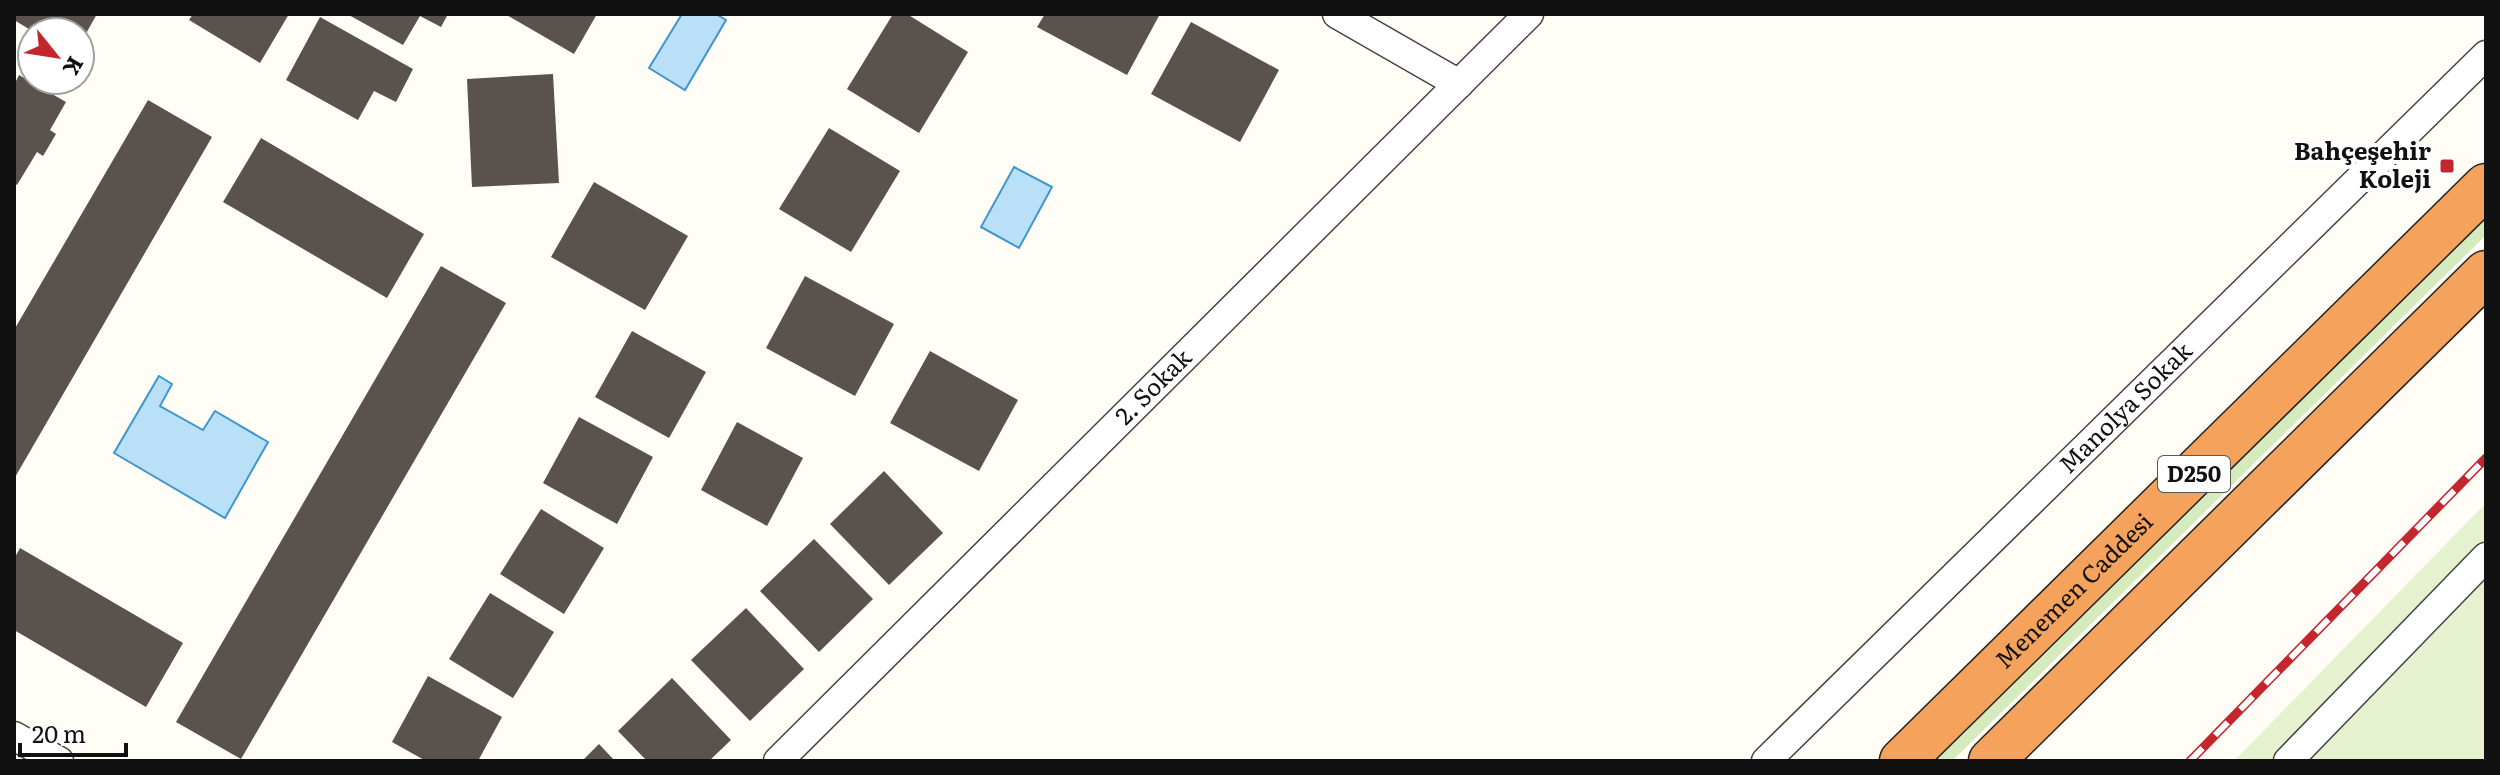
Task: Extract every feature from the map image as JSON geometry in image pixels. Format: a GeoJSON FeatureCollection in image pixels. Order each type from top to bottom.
{"type":"FeatureCollection","features":[{"type":"Feature","properties":{"kind":"highway","name":"Menemen Caddesi"},"geometry":{"type":"LineString","coordinates":[[1902,761],[2486,186]]}},
{"type":"Feature","properties":{"kind":"highway","name":"D250"},"geometry":{"type":"LineString","coordinates":[[1991,761],[2486,273]]}},
{"type":"Feature","properties":{"kind":"street"},"geometry":{"type":"LineString","coordinates":[[1337,14],[1459,84]]}},
{"type":"Feature","properties":{"kind":"street","name":"2. Sokak"},"geometry":{"type":"LineString","coordinates":[[778,761],[1529,14]]}},
{"type":"Feature","properties":{"kind":"street","name":"Manolya Sokak"},"geometry":{"type":"LineString","coordinates":[[1766,761],[2486,55]]}},
{"type":"Feature","properties":{"kind":"street"},"geometry":{"type":"LineString","coordinates":[[2288,761],[2486,557]]}},
{"type":"Feature","properties":{"kind":"street"},"geometry":{"type":"LineString","coordinates":[[14,736],[59,761]]}},
{"type":"Feature","properties":{"kind":"green space"},"geometry":{"type":"Polygon","coordinates":[[[2486,215],[2486,235],[1952,761],[1932,761],[2486,215]]]}},
{"type":"Feature","properties":{"kind":"green space"},"geometry":{"type":"Polygon","coordinates":[[[2486,503],[2486,761],[2234,761],[2486,503]]]}},
{"type":"Feature","properties":{"kind":"water"},"geometry":{"type":"Polygon","coordinates":[[[682,14],[716,14],[726,20],[685,90],[649,68],[682,14]]]}},
{"type":"Feature","properties":{"kind":"water"},"geometry":{"type":"Polygon","coordinates":[[[1014,167],[1052,187],[1019,248],[981,227],[1014,167]]]}},
{"type":"Feature","properties":{"kind":"water"},"geometry":{"type":"Polygon","coordinates":[[[159,376],[172,384],[160,406],[203,430],[215,411],[268,442],[225,518],[114,453],[159,376]]]}},
{"type":"Feature","properties":{"kind":"building"},"geometry":{"type":"Polygon","coordinates":[[[14,14],[97,14],[16,16],[14,20],[14,14]]]}},
{"type":"Feature","properties":{"kind":"building"},"geometry":{"type":"Polygon","coordinates":[[[193,14],[289,14],[260,63],[189,20],[193,14]]]}},
{"type":"Feature","properties":{"kind":"building"},"geometry":{"type":"Polygon","coordinates":[[[347,14],[448,14],[441,27],[420,16],[403,45],[347,14]]]}},
{"type":"Feature","properties":{"kind":"building"},"geometry":{"type":"Polygon","coordinates":[[[505,14],[597,14],[574,54],[505,14]]]}},
{"type":"Feature","properties":{"kind":"building"},"geometry":{"type":"Polygon","coordinates":[[[893,14],[907,14],[968,52],[919,133],[847,89],[893,14]]]}},
{"type":"Feature","properties":{"kind":"building"},"geometry":{"type":"Polygon","coordinates":[[[1045,14],[1160,14],[1127,75],[1037,27],[1045,14]]]}},
{"type":"Feature","properties":{"kind":"building"},"geometry":{"type":"Polygon","coordinates":[[[320,17],[413,69],[396,102],[374,91],[358,120],[286,80],[320,17]]]}},
{"type":"Feature","properties":{"kind":"building"},"geometry":{"type":"Polygon","coordinates":[[[1191,22],[1279,70],[1240,142],[1151,94],[1191,22]]]}},
{"type":"Feature","properties":{"kind":"building"},"geometry":{"type":"Polygon","coordinates":[[[553,74],[559,183],[472,187],[467,79],[553,74]]]}},
{"type":"Feature","properties":{"kind":"building"},"geometry":{"type":"Polygon","coordinates":[[[16,81],[16,96],[56,96],[66,102],[50,130],[56,134],[43,156],[37,152],[17,185],[14,183],[16,81]]]}},
{"type":"Feature","properties":{"kind":"building"},"geometry":{"type":"Polygon","coordinates":[[[148,100],[212,137],[14,479],[14,330],[148,100]]]}},
{"type":"Feature","properties":{"kind":"building"},"geometry":{"type":"Polygon","coordinates":[[[829,128],[900,171],[851,252],[779,209],[829,128]]]}},
{"type":"Feature","properties":{"kind":"building"},"geometry":{"type":"Polygon","coordinates":[[[261,138],[424,234],[387,298],[223,202],[261,138]]]}},
{"type":"Feature","properties":{"kind":"building"},"geometry":{"type":"Polygon","coordinates":[[[594,182],[688,236],[645,310],[551,257],[594,182]]]}},
{"type":"Feature","properties":{"kind":"building"},"geometry":{"type":"Polygon","coordinates":[[[441,266],[506,303],[241,759],[176,722],[441,266]]]}},
{"type":"Feature","properties":{"kind":"building"},"geometry":{"type":"Polygon","coordinates":[[[805,276],[894,324],[855,396],[766,348],[805,276]]]}},
{"type":"Feature","properties":{"kind":"building"},"geometry":{"type":"Polygon","coordinates":[[[632,331],[706,372],[669,438],[595,397],[632,331]]]}},
{"type":"Feature","properties":{"kind":"building"},"geometry":{"type":"Polygon","coordinates":[[[930,351],[1018,400],[979,471],[890,423],[930,351]]]}},
{"type":"Feature","properties":{"kind":"building"},"geometry":{"type":"Polygon","coordinates":[[[579,417],[653,457],[617,524],[543,483],[579,417]]]}},
{"type":"Feature","properties":{"kind":"building"},"geometry":{"type":"Polygon","coordinates":[[[737,422],[803,458],[767,526],[701,490],[737,422]]]}},
{"type":"Feature","properties":{"kind":"building"},"geometry":{"type":"Polygon","coordinates":[[[884,471],[943,533],[889,585],[830,524],[884,471]]]}},
{"type":"Feature","properties":{"kind":"building"},"geometry":{"type":"Polygon","coordinates":[[[541,509],[604,548],[564,614],[500,574],[541,509]]]}},
{"type":"Feature","properties":{"kind":"building"},"geometry":{"type":"Polygon","coordinates":[[[814,539],[873,599],[819,652],[760,591],[814,539]]]}},
{"type":"Feature","properties":{"kind":"building"},"geometry":{"type":"Polygon","coordinates":[[[20,548],[183,643],[146,707],[14,630],[14,559],[20,548]]]}},
{"type":"Feature","properties":{"kind":"building"},"geometry":{"type":"Polygon","coordinates":[[[490,593],[554,632],[513,698],[449,659],[490,593]]]}},
{"type":"Feature","properties":{"kind":"building"},"geometry":{"type":"Polygon","coordinates":[[[746,608],[804,669],[750,721],[691,660],[746,608]]]}},
{"type":"Feature","properties":{"kind":"building"},"geometry":{"type":"Polygon","coordinates":[[[428,676],[502,717],[478,761],[426,761],[392,742],[428,676]]]}},
{"type":"Feature","properties":{"kind":"building"},"geometry":{"type":"Polygon","coordinates":[[[672,678],[731,740],[709,761],[647,761],[618,731],[672,678]]]}},
{"type":"Feature","properties":{"kind":"building"},"geometry":{"type":"Polygon","coordinates":[[[599,744],[615,761],[582,761],[599,744]]]}},
{"type":"Feature","properties":{"kind":"railway"},"geometry":{"type":"LineString","coordinates":[[2190,761],[2486,458]]}},
{"type":"Feature","properties":{"kind":"place","name":"Bahçeşehir Koleji"},"geometry":{"type":"Point","coordinates":[2447,166]}}]}
